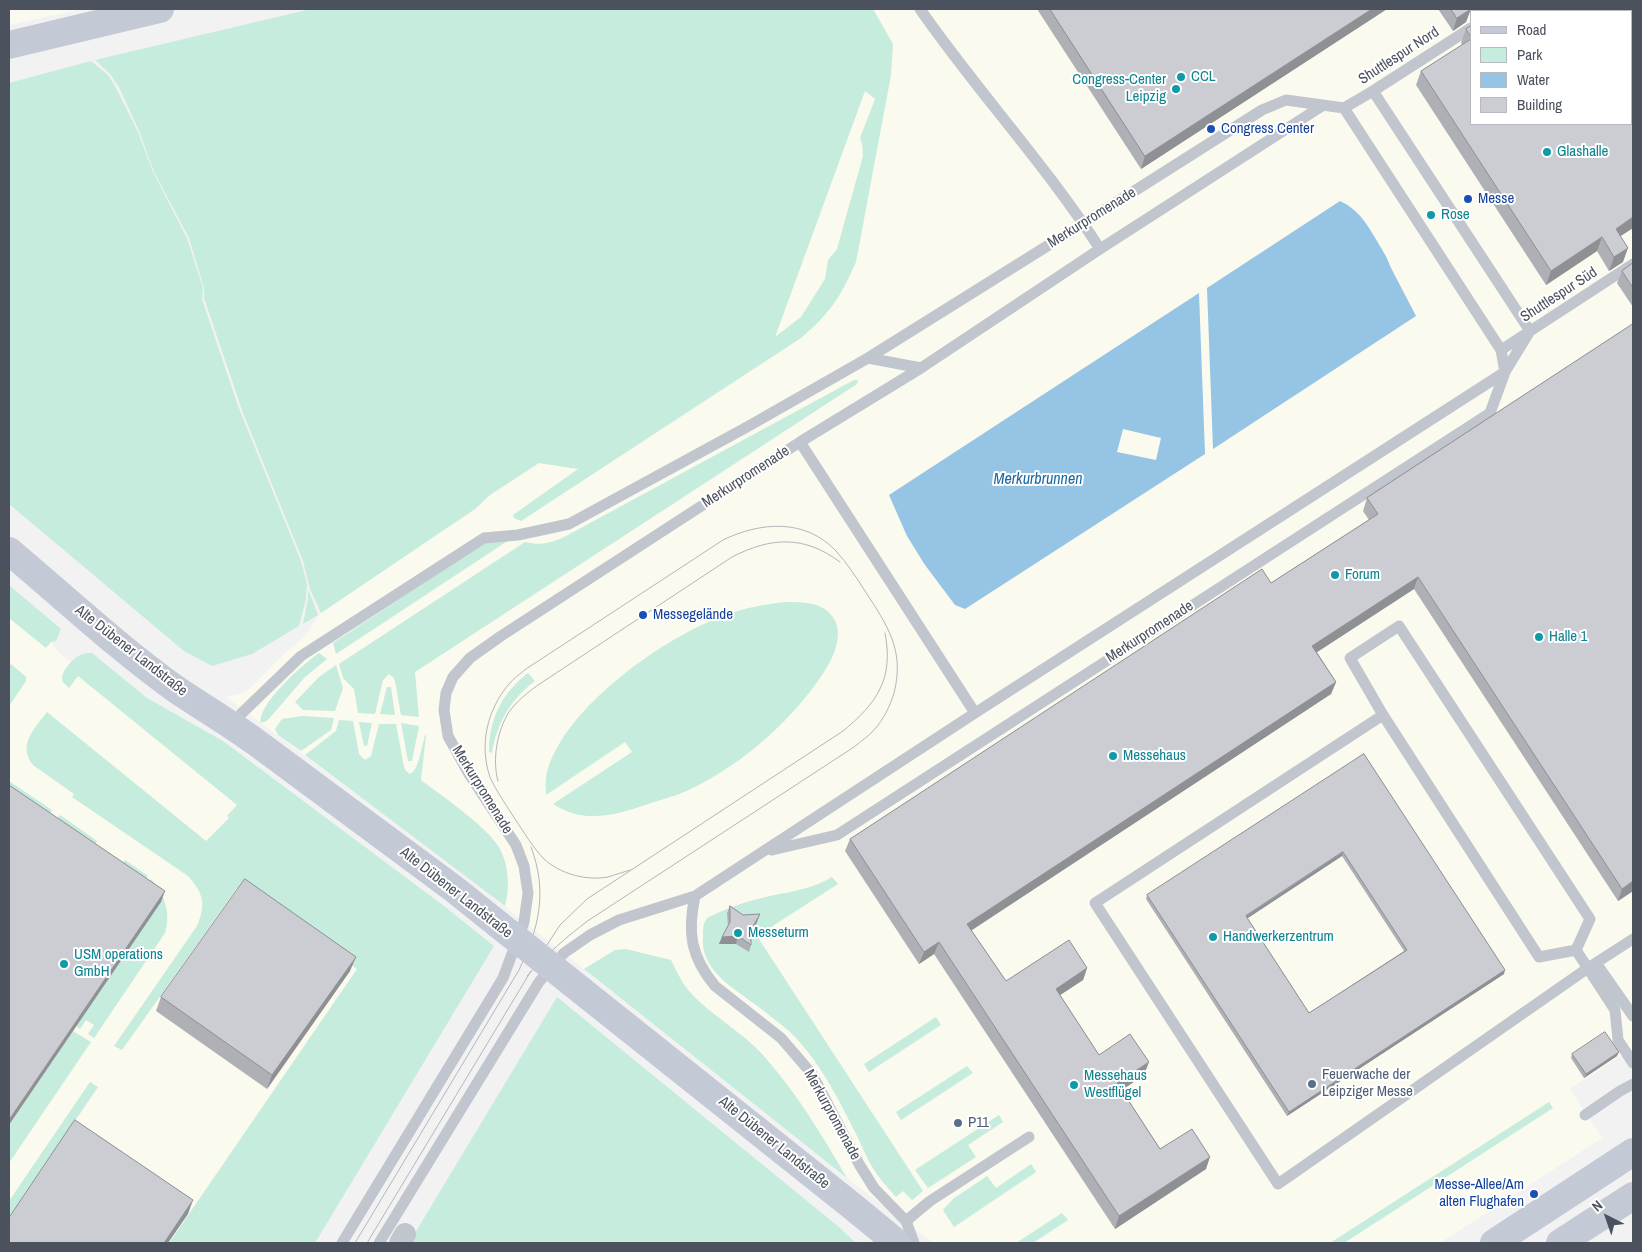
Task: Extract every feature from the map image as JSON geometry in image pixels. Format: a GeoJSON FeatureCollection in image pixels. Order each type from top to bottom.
{"type":"FeatureCollection","features":[{"type":"Feature","properties":{"kind":"street"},"geometry":{"type":"LineString","coordinates":[[9,45],[160,9]]}},
{"type":"Feature","properties":{"kind":"street","name":"Alte Dübener Landstraße"},"geometry":{"type":"LineString","coordinates":[[9,551],[107,634],[178,690],[232,724],[454,889],[852,1206],[902,1232]]}},
{"type":"Feature","properties":{"kind":"street"},"geometry":{"type":"LineString","coordinates":[[1494,1243],[1633,1152]]}},
{"type":"Feature","properties":{"kind":"street"},"geometry":{"type":"LineString","coordinates":[[1560,1243],[1633,1196]]}},
{"type":"Feature","properties":{"kind":"lane"},"geometry":{"type":"LineString","coordinates":[[920,9],[1084,224],[1100,249]]}},
{"type":"Feature","properties":{"kind":"lane","name":"Shuttlespur Nord"},"geometry":{"type":"LineString","coordinates":[[1344,108],[1470,29]]}},
{"type":"Feature","properties":{"kind":"lane"},"geometry":{"type":"LineString","coordinates":[[1373,91],[1530,331]]}},
{"type":"Feature","properties":{"kind":"lane","name":"Merkurpromenade"},"geometry":{"type":"LineString","coordinates":[[232,724],[301,656],[484,538],[518,535],[569,524],[746,427],[868,358],[1084,224],[1262,110],[1286,100],[1344,108]]}},
{"type":"Feature","properties":{"kind":"lane","name":"Merkurpromenade"},"geometry":{"type":"LineString","coordinates":[[342,1243],[503,978],[524,922],[528,893],[524,866],[516,845],[469,774],[448,736],[444,710],[446,693],[453,677],[470,658],[501,636],[800,442],[921,368],[1100,249],[1322,106]]}},
{"type":"Feature","properties":{"kind":"lane"},"geometry":{"type":"LineString","coordinates":[[1344,108],[1501,350],[1505,372]]}},
{"type":"Feature","properties":{"kind":"lane","name":"Shuttlespur Süd"},"geometry":{"type":"LineString","coordinates":[[1501,350],[1633,264]]}},
{"type":"Feature","properties":{"kind":"lane"},"geometry":{"type":"LineString","coordinates":[[1490,413],[1505,372],[1530,331]]}},
{"type":"Feature","properties":{"kind":"lane"},"geometry":{"type":"LineString","coordinates":[[1490,413],[1530,331]]}},
{"type":"Feature","properties":{"kind":"lane"},"geometry":{"type":"LineString","coordinates":[[868,358],[921,368]]}},
{"type":"Feature","properties":{"kind":"lane","name":"Merkurpromenade"},"geometry":{"type":"LineString","coordinates":[[379,1243],[538,982],[564,953],[590,935],[619,920],[695,896],[975,713],[1505,372]]}},
{"type":"Feature","properties":{"kind":"lane","name":"Merkurpromenade"},"geometry":{"type":"LineString","coordinates":[[763,852],[837,835],[1490,413]]}},
{"type":"Feature","properties":{"kind":"lane","name":"Merkurpromenade"},"geometry":{"type":"LineString","coordinates":[[800,442],[975,713]]}},
{"type":"Feature","properties":{"kind":"lane"},"geometry":{"type":"LineString","coordinates":[[1399,626],[1590,918],[1576,950],[1539,957],[1383,715],[1350,658],[1399,626]]}},
{"type":"Feature","properties":{"kind":"lane"},"geometry":{"type":"LineString","coordinates":[[1383,715],[1095,903],[1278,1184],[1592,965],[1633,939]]}},
{"type":"Feature","properties":{"kind":"lane","name":"Merkurpromenade"},"geometry":{"type":"LineString","coordinates":[[695,896],[690,916],[694,954],[706,976],[715,986],[781,1038],[812,1074],[859,1164],[902,1232],[914,1243]]}},
{"type":"Feature","properties":{"kind":"lane"},"geometry":{"type":"LineString","coordinates":[[1576,950],[1592,965],[1633,1016]]}},
{"type":"Feature","properties":{"kind":"lane"},"geometry":{"type":"LineString","coordinates":[[1592,965],[1616,1010],[1618,1040],[1633,1063]]}},
{"type":"Feature","properties":{"kind":"lane"},"geometry":{"type":"LineString","coordinates":[[1585,1115],[1633,1084]]}},
{"type":"Feature","properties":{"kind":"lane"},"geometry":{"type":"LineString","coordinates":[[902,1232],[930,1200],[1029,1137]]}},
{"type":"Feature","properties":{"kind":"shaded area"},"geometry":{"type":"Polygon","coordinates":[[[9,9],[83,9],[9,25],[9,9]]]}},
{"type":"Feature","properties":{"kind":"shaded area"},"geometry":{"type":"Polygon","coordinates":[[[873,9],[1633,9],[1633,1048],[1570,1089],[1602,1138],[1440,1243],[933,1243],[847,1178],[464,874],[226,697],[248,690],[305,636],[321,613],[475,509],[490,495],[539,463],[579,469],[886,32],[873,9]]]}},
{"type":"Feature","properties":{"kind":"shaded area"},"geometry":{"type":"Polygon","coordinates":[[[9,605],[51,641],[54,648],[71,662],[78,663],[436,929],[243,1243],[9,1243],[9,605]]]}},
{"type":"Feature","properties":{"kind":"green space"},"geometry":{"type":"Polygon","coordinates":[[[311,9],[873,9],[893,44],[891,75],[856,262],[834,304],[820,320],[801,338],[521,521],[514,518],[513,515],[578,469],[539,463],[490,495],[475,509],[321,613],[310,589],[303,561],[243,413],[204,298],[204,288],[189,238],[154,172],[139,131],[119,87],[110,74],[95,60],[311,9]],[[865,91],[775,337],[801,317],[825,279],[828,260],[837,249],[863,156],[860,138],[875,99],[865,91]]]}},
{"type":"Feature","properties":{"kind":"green space"},"geometry":{"type":"Polygon","coordinates":[[[91,61],[108,75],[116,88],[138,132],[153,172],[187,238],[203,288],[202,299],[238,406],[301,561],[307,584],[306,599],[299,626],[252,654],[212,666],[184,651],[9,504],[9,83],[91,61]]]}},
{"type":"Feature","properties":{"kind":"green space"},"geometry":{"type":"Polygon","coordinates":[[[854,380],[858,380],[857,384],[415,672],[419,717],[401,715],[395,681],[389,674],[383,680],[375,714],[358,713],[354,689],[343,678],[339,664],[525,542],[546,543],[566,536],[854,380]]]}},
{"type":"Feature","properties":{"kind":"green space"},"geometry":{"type":"Polygon","coordinates":[[[509,540],[336,654],[333,643],[486,542],[509,540]]]}},
{"type":"Feature","properties":{"kind":"green space"},"geometry":{"type":"Polygon","coordinates":[[[9,585],[61,629],[56,641],[51,642],[46,648],[9,618],[9,585]]]}},
{"type":"Feature","properties":{"kind":"green space"},"geometry":{"type":"Polygon","coordinates":[[[308,589],[318,615],[303,624],[308,598],[308,589]]]}},
{"type":"Feature","properties":{"kind":"green space"},"geometry":{"type":"Polygon","coordinates":[[[786,602],[817,605],[828,611],[836,622],[838,629],[837,644],[828,666],[811,691],[795,710],[760,744],[719,773],[698,785],[677,795],[628,810],[612,814],[588,816],[561,809],[553,804],[632,752],[625,742],[546,795],[547,772],[557,748],[574,723],[619,678],[646,658],[699,626],[739,611],[762,605],[786,602]]]}},
{"type":"Feature","properties":{"kind":"green space"},"geometry":{"type":"Polygon","coordinates":[[[92,653],[147,698],[223,741],[444,906],[494,946],[315,1243],[169,1243],[357,969],[237,888],[122,1050],[114,1046],[197,926],[202,911],[202,900],[197,888],[188,876],[72,797],[74,794],[33,765],[27,751],[29,737],[47,712],[206,841],[229,818],[227,816],[237,805],[78,676],[69,688],[63,682],[63,674],[72,661],[80,655],[92,653]]]}},
{"type":"Feature","properties":{"kind":"green space"},"geometry":{"type":"Polygon","coordinates":[[[319,653],[327,659],[305,677],[267,721],[261,723],[266,706],[283,685],[319,653]]]}},
{"type":"Feature","properties":{"kind":"green space"},"geometry":{"type":"Polygon","coordinates":[[[11,664],[26,677],[26,681],[9,706],[9,667],[11,664]]]}},
{"type":"Feature","properties":{"kind":"green space"},"geometry":{"type":"Polygon","coordinates":[[[336,665],[343,688],[335,711],[303,710],[295,702],[319,677],[336,665]]]}},
{"type":"Feature","properties":{"kind":"green space"},"geometry":{"type":"Polygon","coordinates":[[[528,673],[535,681],[518,696],[506,713],[497,732],[492,753],[489,752],[494,718],[504,698],[528,673]]]}},
{"type":"Feature","properties":{"kind":"green space"},"geometry":{"type":"Polygon","coordinates":[[[387,687],[391,687],[395,715],[380,714],[387,687]]]}},
{"type":"Feature","properties":{"kind":"green space"},"geometry":{"type":"Polygon","coordinates":[[[302,716],[334,718],[331,730],[301,751],[278,735],[275,729],[282,719],[302,716]]]}},
{"type":"Feature","properties":{"kind":"green space"},"geometry":{"type":"Polygon","coordinates":[[[339,720],[353,721],[359,754],[365,760],[371,756],[379,724],[396,724],[404,767],[410,774],[416,768],[426,735],[421,780],[476,822],[495,841],[500,849],[508,877],[508,892],[505,906],[305,755],[336,731],[339,720]]]}},
{"type":"Feature","properties":{"kind":"green space"},"geometry":{"type":"Polygon","coordinates":[[[359,722],[372,723],[367,746],[364,746],[359,722]]]}},
{"type":"Feature","properties":{"kind":"green space"},"geometry":{"type":"Polygon","coordinates":[[[401,723],[419,726],[412,761],[408,761],[401,723]]]}},
{"type":"Feature","properties":{"kind":"green space"},"geometry":{"type":"Polygon","coordinates":[[[9,781],[52,810],[45,819],[9,794],[9,781]]]}},
{"type":"Feature","properties":{"kind":"green space"},"geometry":{"type":"Polygon","coordinates":[[[60,815],[97,841],[91,850],[53,824],[60,815]]]}},
{"type":"Feature","properties":{"kind":"green space"},"geometry":{"type":"Polygon","coordinates":[[[125,860],[148,876],[142,885],[119,869],[125,860]]]}},
{"type":"Feature","properties":{"kind":"green space"},"geometry":{"type":"Polygon","coordinates":[[[832,877],[838,884],[757,936],[923,1191],[912,1200],[903,1191],[896,1197],[875,1172],[833,1090],[809,1053],[789,1031],[719,976],[712,968],[703,948],[703,929],[707,918],[739,905],[805,888],[832,877]]]}},
{"type":"Feature","properties":{"kind":"green space"},"geometry":{"type":"Polygon","coordinates":[[[151,879],[166,904],[167,925],[165,933],[94,1038],[88,1034],[94,1025],[86,1020],[80,1029],[76,1026],[160,902],[143,890],[151,879]]]}},
{"type":"Feature","properties":{"kind":"green space"},"geometry":{"type":"Polygon","coordinates":[[[626,949],[671,960],[683,983],[696,999],[745,1038],[763,1055],[797,1099],[847,1178],[584,969],[615,950],[626,949]]]}},
{"type":"Feature","properties":{"kind":"green space"},"geometry":{"type":"Polygon","coordinates":[[[557,997],[839,1227],[856,1243],[409,1243],[557,997]]]}},
{"type":"Feature","properties":{"kind":"green space"},"geometry":{"type":"Polygon","coordinates":[[[936,1017],[941,1025],[869,1072],[864,1064],[936,1017]]]}},
{"type":"Feature","properties":{"kind":"green space"},"geometry":{"type":"Polygon","coordinates":[[[73,1031],[91,1042],[9,1163],[9,1125],[73,1031]]]}},
{"type":"Feature","properties":{"kind":"green space"},"geometry":{"type":"Polygon","coordinates":[[[967,1066],[973,1073],[901,1120],[896,1112],[967,1066]]]}},
{"type":"Feature","properties":{"kind":"green space"},"geometry":{"type":"Polygon","coordinates":[[[90,1082],[98,1087],[9,1218],[9,1201],[90,1082]]]}},
{"type":"Feature","properties":{"kind":"green space"},"geometry":{"type":"Polygon","coordinates":[[[1549,1102],[1553,1108],[1344,1243],[1330,1243],[1549,1102]]]}},
{"type":"Feature","properties":{"kind":"green space"},"geometry":{"type":"Polygon","coordinates":[[[999,1115],[1003,1122],[968,1145],[976,1157],[928,1188],[915,1170],[999,1115]]]}},
{"type":"Feature","properties":{"kind":"green space"},"geometry":{"type":"Polygon","coordinates":[[[1031,1164],[1036,1172],[954,1227],[943,1210],[953,1199],[987,1176],[996,1188],[1031,1164]]]}},
{"type":"Feature","properties":{"kind":"green space"},"geometry":{"type":"Polygon","coordinates":[[[1062,1213],[1068,1220],[1033,1243],[1016,1243],[1062,1213]]]}},
{"type":"Feature","properties":{"kind":"water"},"geometry":{"type":"Polygon","coordinates":[[[1340,201],[1357,213],[1370,229],[1386,256],[1416,316],[1213,449],[1207,288],[1340,201]]]}},
{"type":"Feature","properties":{"kind":"water","name":"Merkurbrunnen"},"geometry":{"type":"Polygon","coordinates":[[[1199,293],[1205,454],[965,609],[955,605],[925,565],[907,536],[889,495],[1199,293]],[[1123,429],[1117,452],[1156,460],[1161,438],[1123,429]]]}},
{"type":"Feature","properties":{"kind":"building","name":"Congress-Center Leipzig"},"geometry":{"type":"Polygon","coordinates":[[[1050,9],[1372,9],[1145,156],[1050,9]]]}},
{"type":"Feature","properties":{"kind":"building"},"geometry":{"type":"Polygon","coordinates":[[[1451,9],[1471,9],[1457,18],[1451,9]]]}},
{"type":"Feature","properties":{"kind":"building","name":"Glashalle"},"geometry":{"type":"Polygon","coordinates":[[[1633,9],[1633,217],[1616,229],[1628,248],[1614,257],[1602,237],[1551,271],[1421,71],[1470,40],[1470,125],[1632,125],[1632,10],[1515,10],[1633,9]]]}},
{"type":"Feature","properties":{"kind":"building"},"geometry":{"type":"Polygon","coordinates":[[[1470,27],[1470,35],[1466,29],[1470,27]]]}},
{"type":"Feature","properties":{"kind":"building"},"geometry":{"type":"Polygon","coordinates":[[[1633,263],[1633,288],[1622,271],[1633,263]]]}},
{"type":"Feature","properties":{"kind":"building"},"geometry":{"type":"Polygon","coordinates":[[[1633,324],[1633,881],[1622,889],[1418,577],[1312,646],[1336,682],[967,924],[1006,981],[1069,940],[1087,968],[1056,989],[1099,1055],[1130,1034],[1149,1062],[1117,1083],[1160,1149],[1192,1129],[1210,1157],[1119,1216],[939,942],[924,952],[850,839],[1262,569],[1271,583],[1378,514],[1367,498],[1633,324]]]}},
{"type":"Feature","properties":{"kind":"building","name":"Handwerkerzentrum"},"geometry":{"type":"Polygon","coordinates":[[[1364,754],[1505,970],[1289,1112],[1147,895],[1364,754]],[[1343,852],[1246,916],[1309,1013],[1407,950],[1343,852]]]}},
{"type":"Feature","properties":{"kind":"building","name":"USM operations GmbH"},"geometry":{"type":"Polygon","coordinates":[[[9,785],[165,891],[9,1120],[9,785]]]}},
{"type":"Feature","properties":{"kind":"building"},"geometry":{"type":"Polygon","coordinates":[[[245,879],[356,957],[272,1075],[161,997],[245,879]]]}},
{"type":"Feature","properties":{"kind":"building","name":"Messeturm"},"geometry":{"type":"Polygon","coordinates":[[[730,906],[743,915],[760,914],[751,930],[751,945],[738,936],[722,937],[730,922],[730,906]]]}},
{"type":"Feature","properties":{"kind":"building"},"geometry":{"type":"Polygon","coordinates":[[[1605,1032],[1619,1052],[1586,1074],[1572,1054],[1605,1032]]]}},
{"type":"Feature","properties":{"kind":"building"},"geometry":{"type":"Polygon","coordinates":[[[75,1120],[193,1200],[164,1243],[9,1243],[9,1218],[75,1120]]]}},
{"type":"Feature","properties":{"kind":"tram line"},"geometry":{"type":"LineString","coordinates":[[527,976],[556,946],[589,920],[854,747],[872,732],[881,721],[894,693],[897,678],[897,664],[892,639],[880,615],[844,560],[824,540],[796,528],[782,526],[752,529],[723,540],[526,669],[501,694],[490,716],[487,728],[485,740],[487,765],[495,788],[536,850],[544,859],[558,869],[583,877],[608,877],[630,870]]}},
{"type":"Feature","properties":{"kind":"tram line"},"geometry":{"type":"LineString","coordinates":[[498,781],[496,755],[501,728],[509,712],[526,694],[732,557],[760,546],[787,542],[813,547],[827,553],[840,562]]}},
{"type":"Feature","properties":{"kind":"tram line"},"geometry":{"type":"LineString","coordinates":[[541,954],[560,925],[587,899],[843,731],[855,721],[874,700],[885,677],[887,664],[885,633]]}},
{"type":"Feature","properties":{"kind":"tram line"},"geometry":{"type":"LineString","coordinates":[[355,1243],[519,970],[526,955],[536,924],[540,895],[539,879],[531,847]]}},
{"type":"Feature","properties":{"kind":"tram line"},"geometry":{"type":"LineString","coordinates":[[367,1243],[531,971]]}},
{"type":"Feature","properties":{"kind":"place","name":"CCL"},"geometry":{"type":"Point","coordinates":[1181,77]}},
{"type":"Feature","properties":{"kind":"place","name":"Congress-Center Leipzig"},"geometry":{"type":"Point","coordinates":[1176,89]}},
{"type":"Feature","properties":{"kind":"place","name":"Congress Center"},"geometry":{"type":"Point","coordinates":[1211,129]}},
{"type":"Feature","properties":{"kind":"place","name":"Glashalle"},"geometry":{"type":"Point","coordinates":[1547,152]}},
{"type":"Feature","properties":{"kind":"place","name":"Messe"},"geometry":{"type":"Point","coordinates":[1468,199]}},
{"type":"Feature","properties":{"kind":"place","name":"Rose"},"geometry":{"type":"Point","coordinates":[1431,215]}},
{"type":"Feature","properties":{"kind":"place","name":"Forum"},"geometry":{"type":"Point","coordinates":[1335,575]}},
{"type":"Feature","properties":{"kind":"place","name":"Messegelände"},"geometry":{"type":"Point","coordinates":[643,615]}},
{"type":"Feature","properties":{"kind":"place","name":"Halle 1"},"geometry":{"type":"Point","coordinates":[1539,637]}},
{"type":"Feature","properties":{"kind":"place","name":"Messehaus"},"geometry":{"type":"Point","coordinates":[1113,756]}},
{"type":"Feature","properties":{"kind":"place","name":"Messeturm"},"geometry":{"type":"Point","coordinates":[738,933]}},
{"type":"Feature","properties":{"kind":"place","name":"Handwerkerzentrum"},"geometry":{"type":"Point","coordinates":[1213,937]}},
{"type":"Feature","properties":{"kind":"place","name":"USM operations GmbH"},"geometry":{"type":"Point","coordinates":[64,964]}},
{"type":"Feature","properties":{"kind":"place","name":"Feuerwache der Leipziger Messe"},"geometry":{"type":"Point","coordinates":[1312,1084]}},
{"type":"Feature","properties":{"kind":"place","name":"Messehaus Westflügel"},"geometry":{"type":"Point","coordinates":[1074,1085]}},
{"type":"Feature","properties":{"kind":"place","name":"P11"},"geometry":{"type":"Point","coordinates":[958,1123]}},
{"type":"Feature","properties":{"kind":"place","name":"Messe-Allee/Am alten Flughafen"},"geometry":{"type":"Point","coordinates":[1534,1194]}}]}
